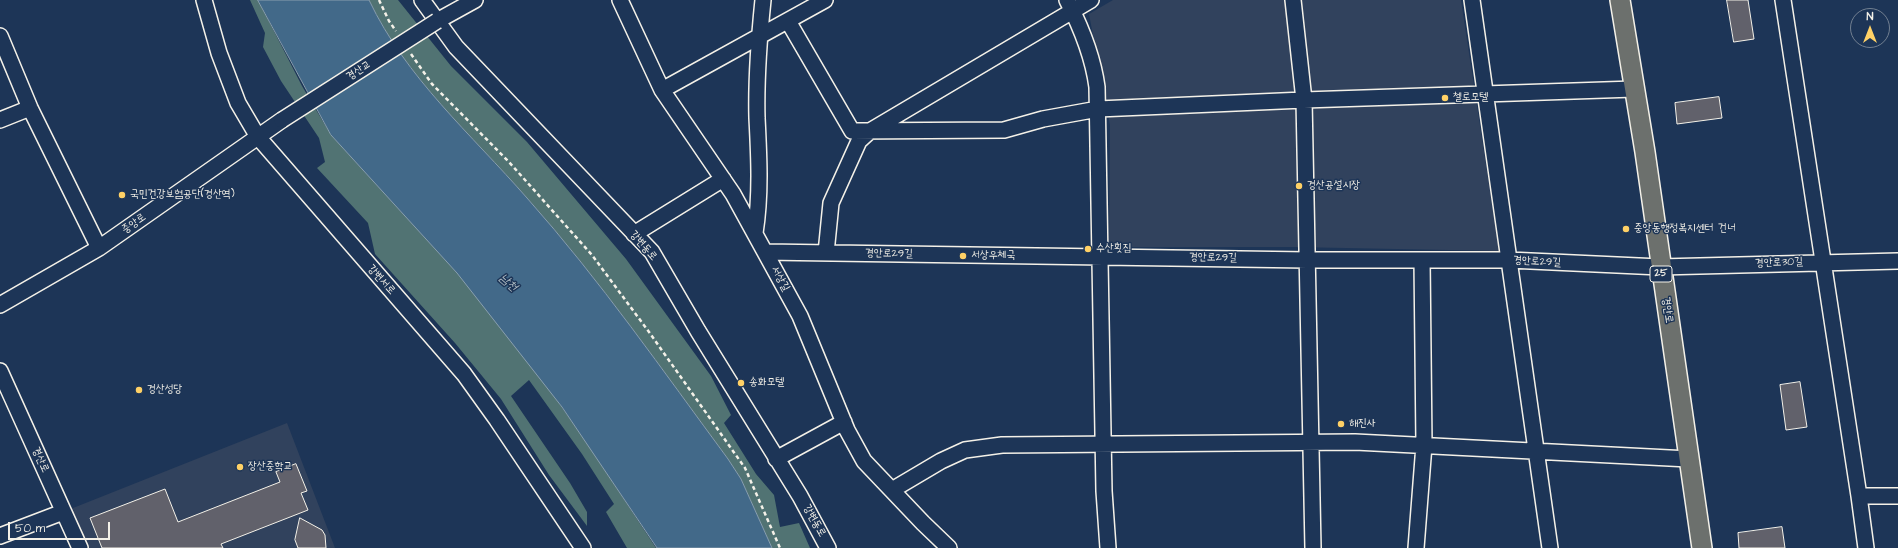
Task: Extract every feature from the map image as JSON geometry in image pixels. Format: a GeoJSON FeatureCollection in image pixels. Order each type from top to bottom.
{"type":"FeatureCollection","features":[{"type":"Feature","properties":{"kind":"main road","name":"경안로"},"geometry":{"type":"LineString","coordinates":[[1620,0],[1702,548]]}},
{"type":"Feature","properties":{"kind":"street","name":"강변서로"},"geometry":{"type":"LineString","coordinates":[[204,0],[219,53],[238,103],[258,137],[464,374],[497,420],[583,548]]}},
{"type":"Feature","properties":{"kind":"street","name":"강변동로"},"geometry":{"type":"LineString","coordinates":[[422,0],[456,47],[483,77],[652,252],[698,331],[800,496],[828,548]]}},
{"type":"Feature","properties":{"kind":"street"},"geometry":{"type":"LineString","coordinates":[[437,21],[475,0]]}},
{"type":"Feature","properties":{"kind":"street","name":"서상길"},"geometry":{"type":"LineString","coordinates":[[620,0],[662,90],[723,179],[755,233],[800,316],[844,422],[864,461],[949,548]]}},
{"type":"Feature","properties":{"kind":"street"},"geometry":{"type":"LineString","coordinates":[[755,233],[759,208],[760,147],[757,118],[759,37],[763,0]]}},
{"type":"Feature","properties":{"kind":"street"},"geometry":{"type":"LineString","coordinates":[[662,90],[824,0]]}},
{"type":"Feature","properties":{"kind":"street"},"geometry":{"type":"LineString","coordinates":[[826,253],[831,203],[859,141],[870,131],[1070,6],[1091,0]]}},
{"type":"Feature","properties":{"kind":"street"},"geometry":{"type":"LineString","coordinates":[[1293,0],[1304,100],[1313,548]]}},
{"type":"Feature","properties":{"kind":"street"},"geometry":{"type":"LineString","coordinates":[[1472,0],[1550,548]]}},
{"type":"Feature","properties":{"kind":"street"},"geometry":{"type":"LineString","coordinates":[[1782,0],[1866,548]]}},
{"type":"Feature","properties":{"kind":"street"},"geometry":{"type":"LineString","coordinates":[[1070,6],[1094,67],[1098,110],[1099,256],[1104,491],[1108,548]]}},
{"type":"Feature","properties":{"kind":"street","name":"경산교"},"geometry":{"type":"LineString","coordinates":[[282,120],[437,21]]}},
{"type":"Feature","properties":{"kind":"street"},"geometry":{"type":"LineString","coordinates":[[788,21],[852,131],[1004,130],[1043,119],[1098,110],[1304,100],[1634,89]]}},
{"type":"Feature","properties":{"kind":"street"},"geometry":{"type":"LineString","coordinates":[[0,36],[30,108],[99,248]]}},
{"type":"Feature","properties":{"kind":"street"},"geometry":{"type":"LineString","coordinates":[[0,120],[30,108]]}},
{"type":"Feature","properties":{"kind":"street","name":"중앙로"},"geometry":{"type":"LineString","coordinates":[[0,305],[99,248],[282,120]]}},
{"type":"Feature","properties":{"kind":"street"},"geometry":{"type":"LineString","coordinates":[[634,234],[723,179]]}},
{"type":"Feature","properties":{"kind":"street","name":"경안로29길"},"geometry":{"type":"LineString","coordinates":[[765,252],[1307,260],[1509,260],[1660,267]]}},
{"type":"Feature","properties":{"kind":"street"},"geometry":{"type":"LineString","coordinates":[[1416,548],[1424,445],[1422,260]]}},
{"type":"Feature","properties":{"kind":"street","name":"경안로30길"},"geometry":{"type":"LineString","coordinates":[[1660,267],[1898,261]]}},
{"type":"Feature","properties":{"kind":"street","name":"경산로"},"geometry":{"type":"LineString","coordinates":[[0,371],[80,548]]}},
{"type":"Feature","properties":{"kind":"street"},"geometry":{"type":"LineString","coordinates":[[776,459],[844,422]]}},
{"type":"Feature","properties":{"kind":"street"},"geometry":{"type":"LineString","coordinates":[[892,490],[941,461],[965,450],[1002,445],[1355,442],[1689,458]]}},
{"type":"Feature","properties":{"kind":"street"},"geometry":{"type":"LineString","coordinates":[[1859,496],[1898,496]]}},
{"type":"Feature","properties":{"kind":"street"},"geometry":{"type":"LineString","coordinates":[[0,536],[63,512]]}},
{"type":"Feature","properties":{"kind":"path"},"geometry":{"type":"LineString","coordinates":[[379,0],[389,21],[400,37]]}},
{"type":"Feature","properties":{"kind":"path"},"geometry":{"type":"LineString","coordinates":[[407,48],[432,84],[510,162],[592,255],[649,332],[745,468],[780,548]]}},
{"type":"Feature","properties":{"kind":"shaded area","name":"경산공설시장"},"geometry":{"type":"Polygon","coordinates":[[[1113,0],[1461,0],[1499,251],[1294,247],[1109,247],[1110,125],[1089,14],[1113,0]]]}},
{"type":"Feature","properties":{"kind":"shaded area","name":"장산중학교"},"geometry":{"type":"Polygon","coordinates":[[[287,423],[335,548],[80,548],[63,512],[287,423]]]}},
{"type":"Feature","properties":{"kind":"green space"},"geometry":{"type":"Polygon","coordinates":[[[250,0],[258,0],[302,86],[331,135],[470,287],[530,362],[587,443],[656,548],[627,548],[606,512],[614,504],[582,454],[529,380],[511,396],[570,483],[587,512],[587,526],[549,475],[501,399],[455,343],[375,254],[368,223],[317,168],[325,162],[319,138],[281,81],[263,47],[265,33],[250,0]]]}},
{"type":"Feature","properties":{"kind":"green space"},"geometry":{"type":"Polygon","coordinates":[[[369,0],[398,0],[451,66],[527,142],[626,259],[711,376],[731,415],[724,423],[756,474],[774,495],[780,527],[799,523],[810,548],[772,548],[741,479],[655,359],[606,293],[554,229],[420,80],[401,55],[369,0]]]}},
{"type":"Feature","properties":{"kind":"water","name":"남천"},"geometry":{"type":"Polygon","coordinates":[[[258,0],[369,0],[401,55],[420,80],[554,229],[606,293],[655,359],[741,479],[772,548],[657,548],[562,407],[457,273],[331,135],[258,0]]]}},
{"type":"Feature","properties":{"kind":"building"},"geometry":{"type":"Polygon","coordinates":[[[1727,0],[1748,0],[1754,39],[1734,42],[1727,0]]]}},
{"type":"Feature","properties":{"kind":"building"},"geometry":{"type":"Polygon","coordinates":[[[1719,97],[1722,118],[1677,124],[1675,103],[1719,97]]]}},
{"type":"Feature","properties":{"kind":"building"},"geometry":{"type":"Polygon","coordinates":[[[1800,382],[1807,427],[1786,430],[1780,385],[1800,382]]]}},
{"type":"Feature","properties":{"kind":"building"},"geometry":{"type":"Polygon","coordinates":[[[296,464],[307,491],[301,493],[308,510],[221,544],[223,548],[102,548],[90,518],[165,489],[178,522],[280,482],[276,472],[296,464]]]}},
{"type":"Feature","properties":{"kind":"building"},"geometry":{"type":"Polygon","coordinates":[[[300,518],[322,530],[325,535],[326,548],[298,548],[295,540],[300,518]]]}},
{"type":"Feature","properties":{"kind":"building"},"geometry":{"type":"Polygon","coordinates":[[[1782,527],[1785,548],[1739,548],[1738,533],[1782,527]]]}},
{"type":"Feature","properties":{"kind":"place","name":"첼로모텔"},"geometry":{"type":"Point","coordinates":[1445,98]}},
{"type":"Feature","properties":{"kind":"place","name":"경산공설시장"},"geometry":{"type":"Point","coordinates":[1299,186]}},
{"type":"Feature","properties":{"kind":"place","name":"국민건강보험공단(경산역)"},"geometry":{"type":"Point","coordinates":[122,195]}},
{"type":"Feature","properties":{"kind":"place","name":"중앙동행정복지센터 건너"},"geometry":{"type":"Point","coordinates":[1626,229]}},
{"type":"Feature","properties":{"kind":"place","name":"수산횟집"},"geometry":{"type":"Point","coordinates":[1088,249]}},
{"type":"Feature","properties":{"kind":"place","name":"서상우체국"},"geometry":{"type":"Point","coordinates":[963,256]}},
{"type":"Feature","properties":{"kind":"place","name":"송화모텔"},"geometry":{"type":"Point","coordinates":[741,383]}},
{"type":"Feature","properties":{"kind":"place","name":"경산성당"},"geometry":{"type":"Point","coordinates":[139,390]}},
{"type":"Feature","properties":{"kind":"place","name":"해진사"},"geometry":{"type":"Point","coordinates":[1341,424]}},
{"type":"Feature","properties":{"kind":"place","name":"장산중학교"},"geometry":{"type":"Point","coordinates":[240,467]}}]}
